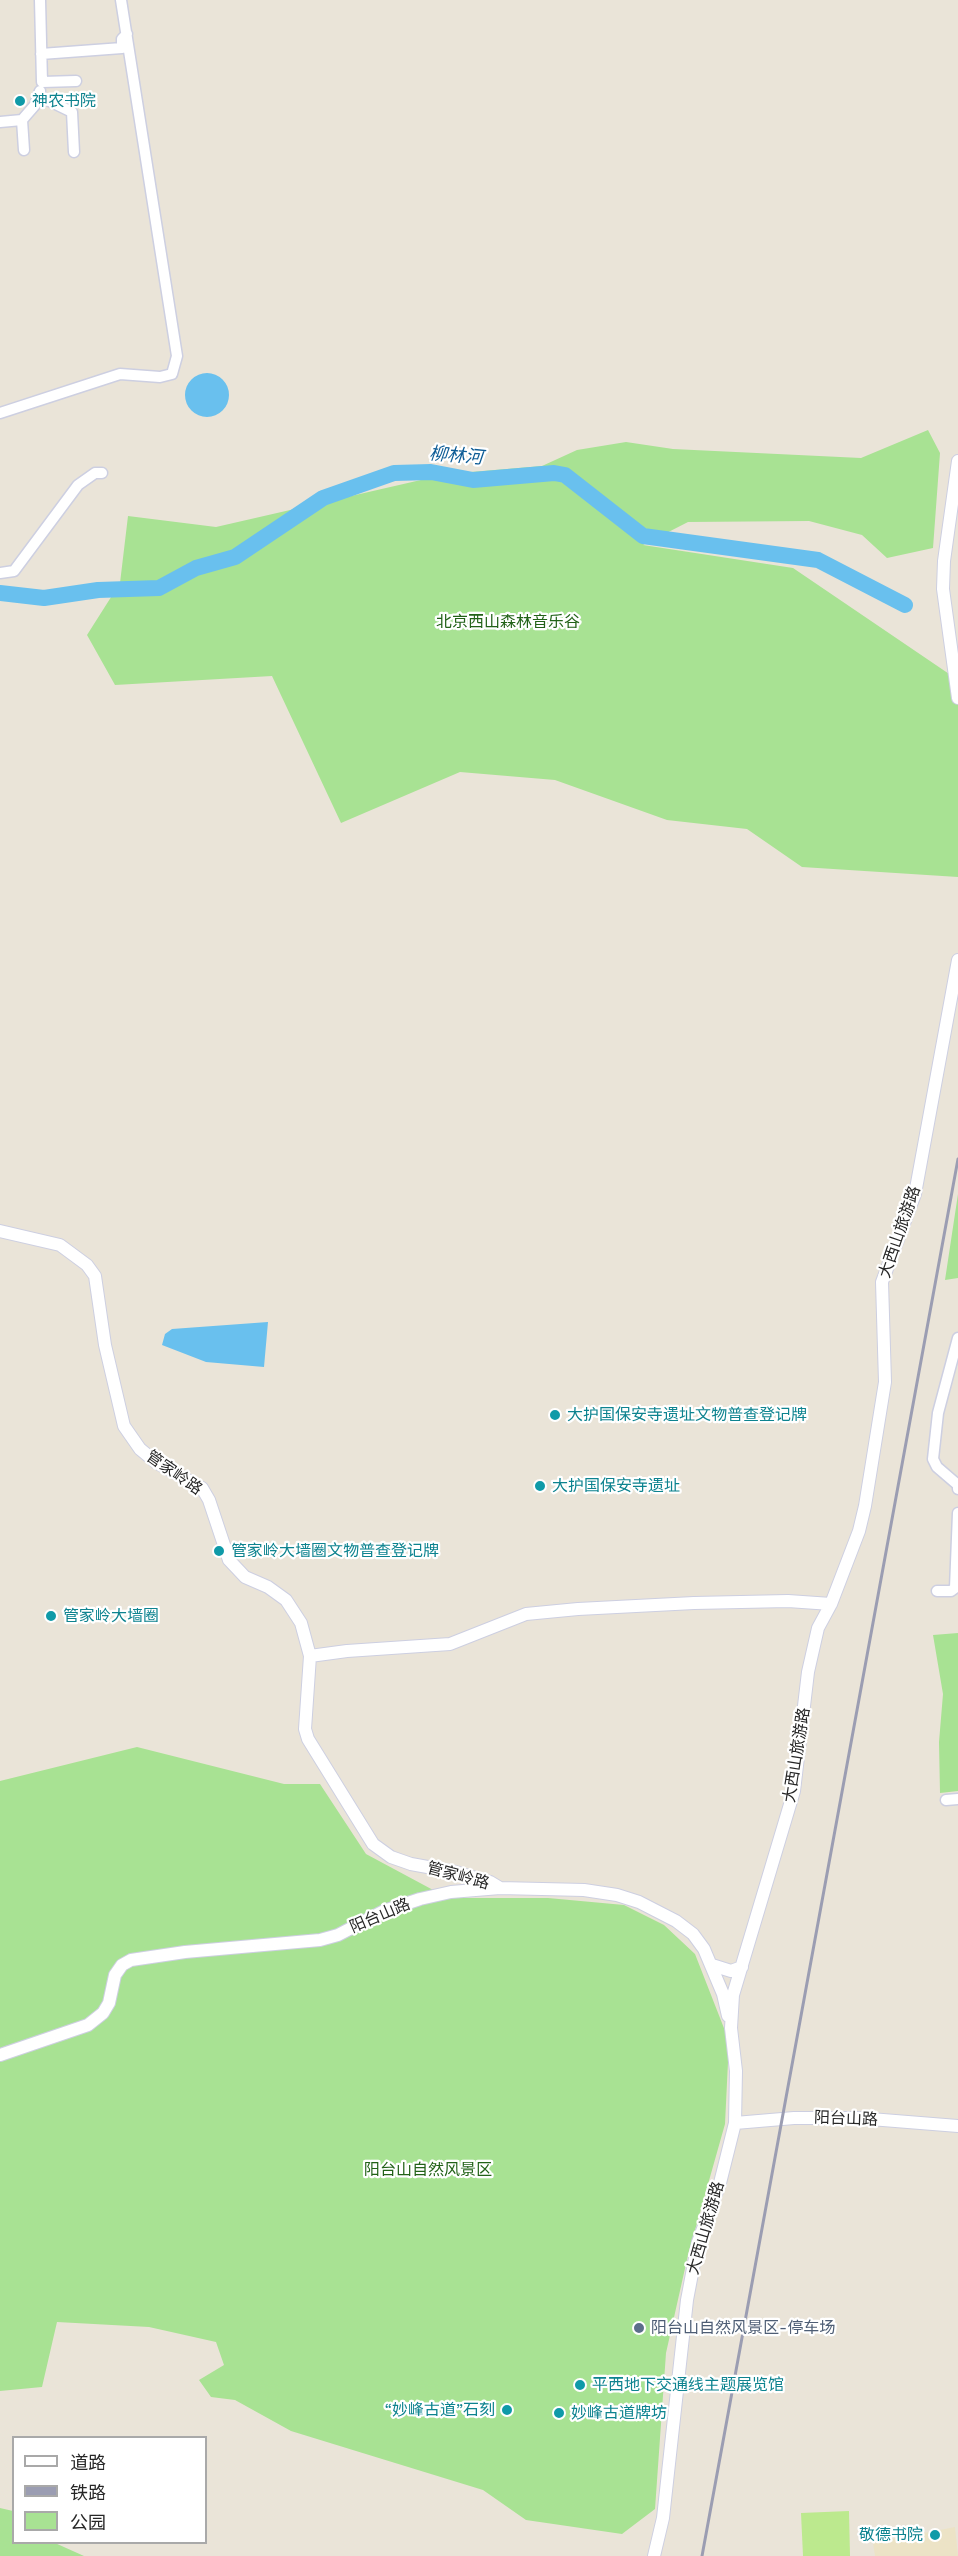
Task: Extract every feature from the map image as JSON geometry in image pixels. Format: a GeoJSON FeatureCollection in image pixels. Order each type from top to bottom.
{"type":"FeatureCollection","features":[{"type":"Feature","properties":{"kind":"street"},"geometry":{"type":"LineString","coordinates":[[24,150],[22,120],[39,96],[42,82],[40,0]]}},
{"type":"Feature","properties":{"kind":"street"},"geometry":{"type":"LineString","coordinates":[[0,413],[120,374],[160,377],[172,374],[177,356],[121,0]]}},
{"type":"Feature","properties":{"kind":"street"},"geometry":{"type":"LineString","coordinates":[[41,54],[122,48],[122,39],[127,34]]}},
{"type":"Feature","properties":{"kind":"street"},"geometry":{"type":"LineString","coordinates":[[42,82],[76,81]]}},
{"type":"Feature","properties":{"kind":"street"},"geometry":{"type":"LineString","coordinates":[[39,96],[72,112],[74,153]]}},
{"type":"Feature","properties":{"kind":"street"},"geometry":{"type":"LineString","coordinates":[[0,122],[22,120]]}},
{"type":"Feature","properties":{"kind":"street"},"geometry":{"type":"LineString","coordinates":[[958,461],[944,561],[943,589],[958,698]]}},
{"type":"Feature","properties":{"kind":"street"},"geometry":{"type":"LineString","coordinates":[[0,573],[14,571],[78,485],[95,473],[102,473]]}},
{"type":"Feature","properties":{"kind":"street","name":"大西山旅游路"},"geometry":{"type":"LineString","coordinates":[[654,2556],[663,2518],[687,2300],[698,2242],[720,2183],[735,2123],[736,2071],[731,2028],[733,1995],[794,1791],[813,1647],[818,1628],[831,1604],[859,1531],[865,1506],[885,1382],[882,1282],[915,1194],[958,960]]}},
{"type":"Feature","properties":{"kind":"street","name":"管家岭路"},"geometry":{"type":"LineString","coordinates":[[0,1231],[60,1245],[87,1265],[94,1276],[113,1384],[124,1426],[130,1437],[157,1463],[202,1488],[209,1500],[229,1560],[245,1577],[268,1587],[286,1600],[301,1623],[310,1656],[305,1729],[308,1739],[374,1844],[391,1857],[411,1864],[455,1872],[490,1882],[500,1888]]}},
{"type":"Feature","properties":{"kind":"street"},"geometry":{"type":"LineString","coordinates":[[958,1338],[938,1413],[933,1459],[937,1467],[958,1485],[958,1489]]}},
{"type":"Feature","properties":{"kind":"street"},"geometry":{"type":"LineString","coordinates":[[937,1591],[951,1591],[955,1588],[958,1513]]}},
{"type":"Feature","properties":{"kind":"street"},"geometry":{"type":"LineString","coordinates":[[310,1656],[347,1651],[450,1644],[526,1614],[694,1603],[788,1601],[831,1604]]}},
{"type":"Feature","properties":{"kind":"street"},"geometry":{"type":"LineString","coordinates":[[946,1800],[958,1798]]}},
{"type":"Feature","properties":{"kind":"street","name":"阳台山路"},"geometry":{"type":"LineString","coordinates":[[0,2055],[88,2025],[103,2013],[109,2003],[116,1975],[122,1965],[131,1960],[185,1952],[320,1940],[338,1935],[384,1911],[420,1899],[451,1892],[500,1888],[584,1890],[617,1895],[639,1902],[676,1921],[693,1934],[712,1965],[731,2028]]}},
{"type":"Feature","properties":{"kind":"street"},"geometry":{"type":"LineString","coordinates":[[712,1965],[731,1971],[742,1967]]}},
{"type":"Feature","properties":{"kind":"street","name":"阳台山路"},"geometry":{"type":"LineString","coordinates":[[735,2123],[794,2118],[858,2118],[958,2126]]}},
{"type":"Feature","properties":{"kind":"shaded area","name":"敬德书院"},"geometry":{"type":"Polygon","coordinates":[[[955,2527],[958,2556],[875,2556],[873,2543],[955,2527]]]}},
{"type":"Feature","properties":{"kind":"green space","name":"北京西山森林音乐谷"},"geometry":{"type":"Polygon","coordinates":[[[928,430],[940,453],[933,548],[887,558],[862,535],[809,521],[688,522],[643,545],[793,568],[958,680],[958,877],[802,867],[747,829],[667,820],[555,780],[460,772],[341,823],[272,676],[115,685],[87,635],[120,583],[128,516],[216,527],[447,474],[542,466],[577,450],[626,442],[673,449],[861,458],[928,430]]]}},
{"type":"Feature","properties":{"kind":"green space"},"geometry":{"type":"Polygon","coordinates":[[[958,1194],[958,1278],[945,1280],[958,1194]]]}},
{"type":"Feature","properties":{"kind":"green space"},"geometry":{"type":"Polygon","coordinates":[[[958,1633],[958,1791],[940,1793],[939,1742],[943,1694],[933,1635],[958,1633]]]}},
{"type":"Feature","properties":{"kind":"green space","name":"阳台山自然风景区"},"geometry":{"type":"Polygon","coordinates":[[[137,1747],[284,1784],[320,1784],[366,1854],[448,1898],[548,1898],[624,1905],[664,1925],[695,1954],[729,2041],[725,2124],[688,2255],[666,2353],[655,2509],[622,2534],[526,2520],[483,2490],[291,2431],[235,2400],[211,2397],[199,2380],[224,2365],[216,2342],[149,2327],[57,2322],[42,2387],[0,2391],[0,1781],[137,1747]]]}},
{"type":"Feature","properties":{"kind":"green space"},"geometry":{"type":"Polygon","coordinates":[[[0,2508],[12,2511],[12,2544],[57,2544],[84,2556],[0,2556],[0,2508]]]}},
{"type":"Feature","properties":{"kind":"green space"},"geometry":{"type":"Polygon","coordinates":[[[849,2511],[850,2556],[803,2556],[801,2513],[849,2511]]]}},
{"type":"Feature","properties":{"kind":"water"},"geometry":{"type":"Polygon","coordinates":[[[207,373],[216,374],[223,379],[228,386],[228,404],[223,411],[216,416],[207,417],[198,416],[191,411],[186,404],[185,395],[186,386],[191,379],[198,374],[207,373]]]}},
{"type":"Feature","properties":{"kind":"water"},"geometry":{"type":"Polygon","coordinates":[[[268,1322],[264,1367],[206,1362],[162,1345],[165,1334],[172,1329],[268,1322]]]}},
{"type":"Feature","properties":{"kind":"waterway","name":"柳林河"},"geometry":{"type":"LineString","coordinates":[[0,593],[44,598],[98,590],[159,588],[196,568],[235,557],[323,498],[394,473],[431,472],[473,480],[554,473],[565,475],[643,536],[818,560],[905,605]]}},
{"type":"Feature","properties":{"kind":"railway"},"geometry":{"type":"LineString","coordinates":[[702,2556],[958,1159]]}},
{"type":"Feature","properties":{"kind":"place","name":"神农书院"},"geometry":{"type":"Point","coordinates":[20,101]}},
{"type":"Feature","properties":{"kind":"place","name":"大护国保安寺遗址文物普查登记牌"},"geometry":{"type":"Point","coordinates":[555,1415]}},
{"type":"Feature","properties":{"kind":"place","name":"大护国保安寺遗址"},"geometry":{"type":"Point","coordinates":[540,1486]}},
{"type":"Feature","properties":{"kind":"place","name":"管家岭大墙圈文物普查登记牌"},"geometry":{"type":"Point","coordinates":[219,1551]}},
{"type":"Feature","properties":{"kind":"place","name":"管家岭大墙圈"},"geometry":{"type":"Point","coordinates":[51,1616]}},
{"type":"Feature","properties":{"kind":"place","name":"阳台山自然风景区-停车场"},"geometry":{"type":"Point","coordinates":[639,2328]}},
{"type":"Feature","properties":{"kind":"place","name":"平西地下交通线主题展览馆"},"geometry":{"type":"Point","coordinates":[580,2385]}},
{"type":"Feature","properties":{"kind":"place","name":"“妙峰古道”石刻"},"geometry":{"type":"Point","coordinates":[507,2410]}},
{"type":"Feature","properties":{"kind":"place","name":"妙峰古道牌坊"},"geometry":{"type":"Point","coordinates":[559,2413]}},
{"type":"Feature","properties":{"kind":"place","name":"敬德书院"},"geometry":{"type":"Point","coordinates":[935,2535]}}]}
